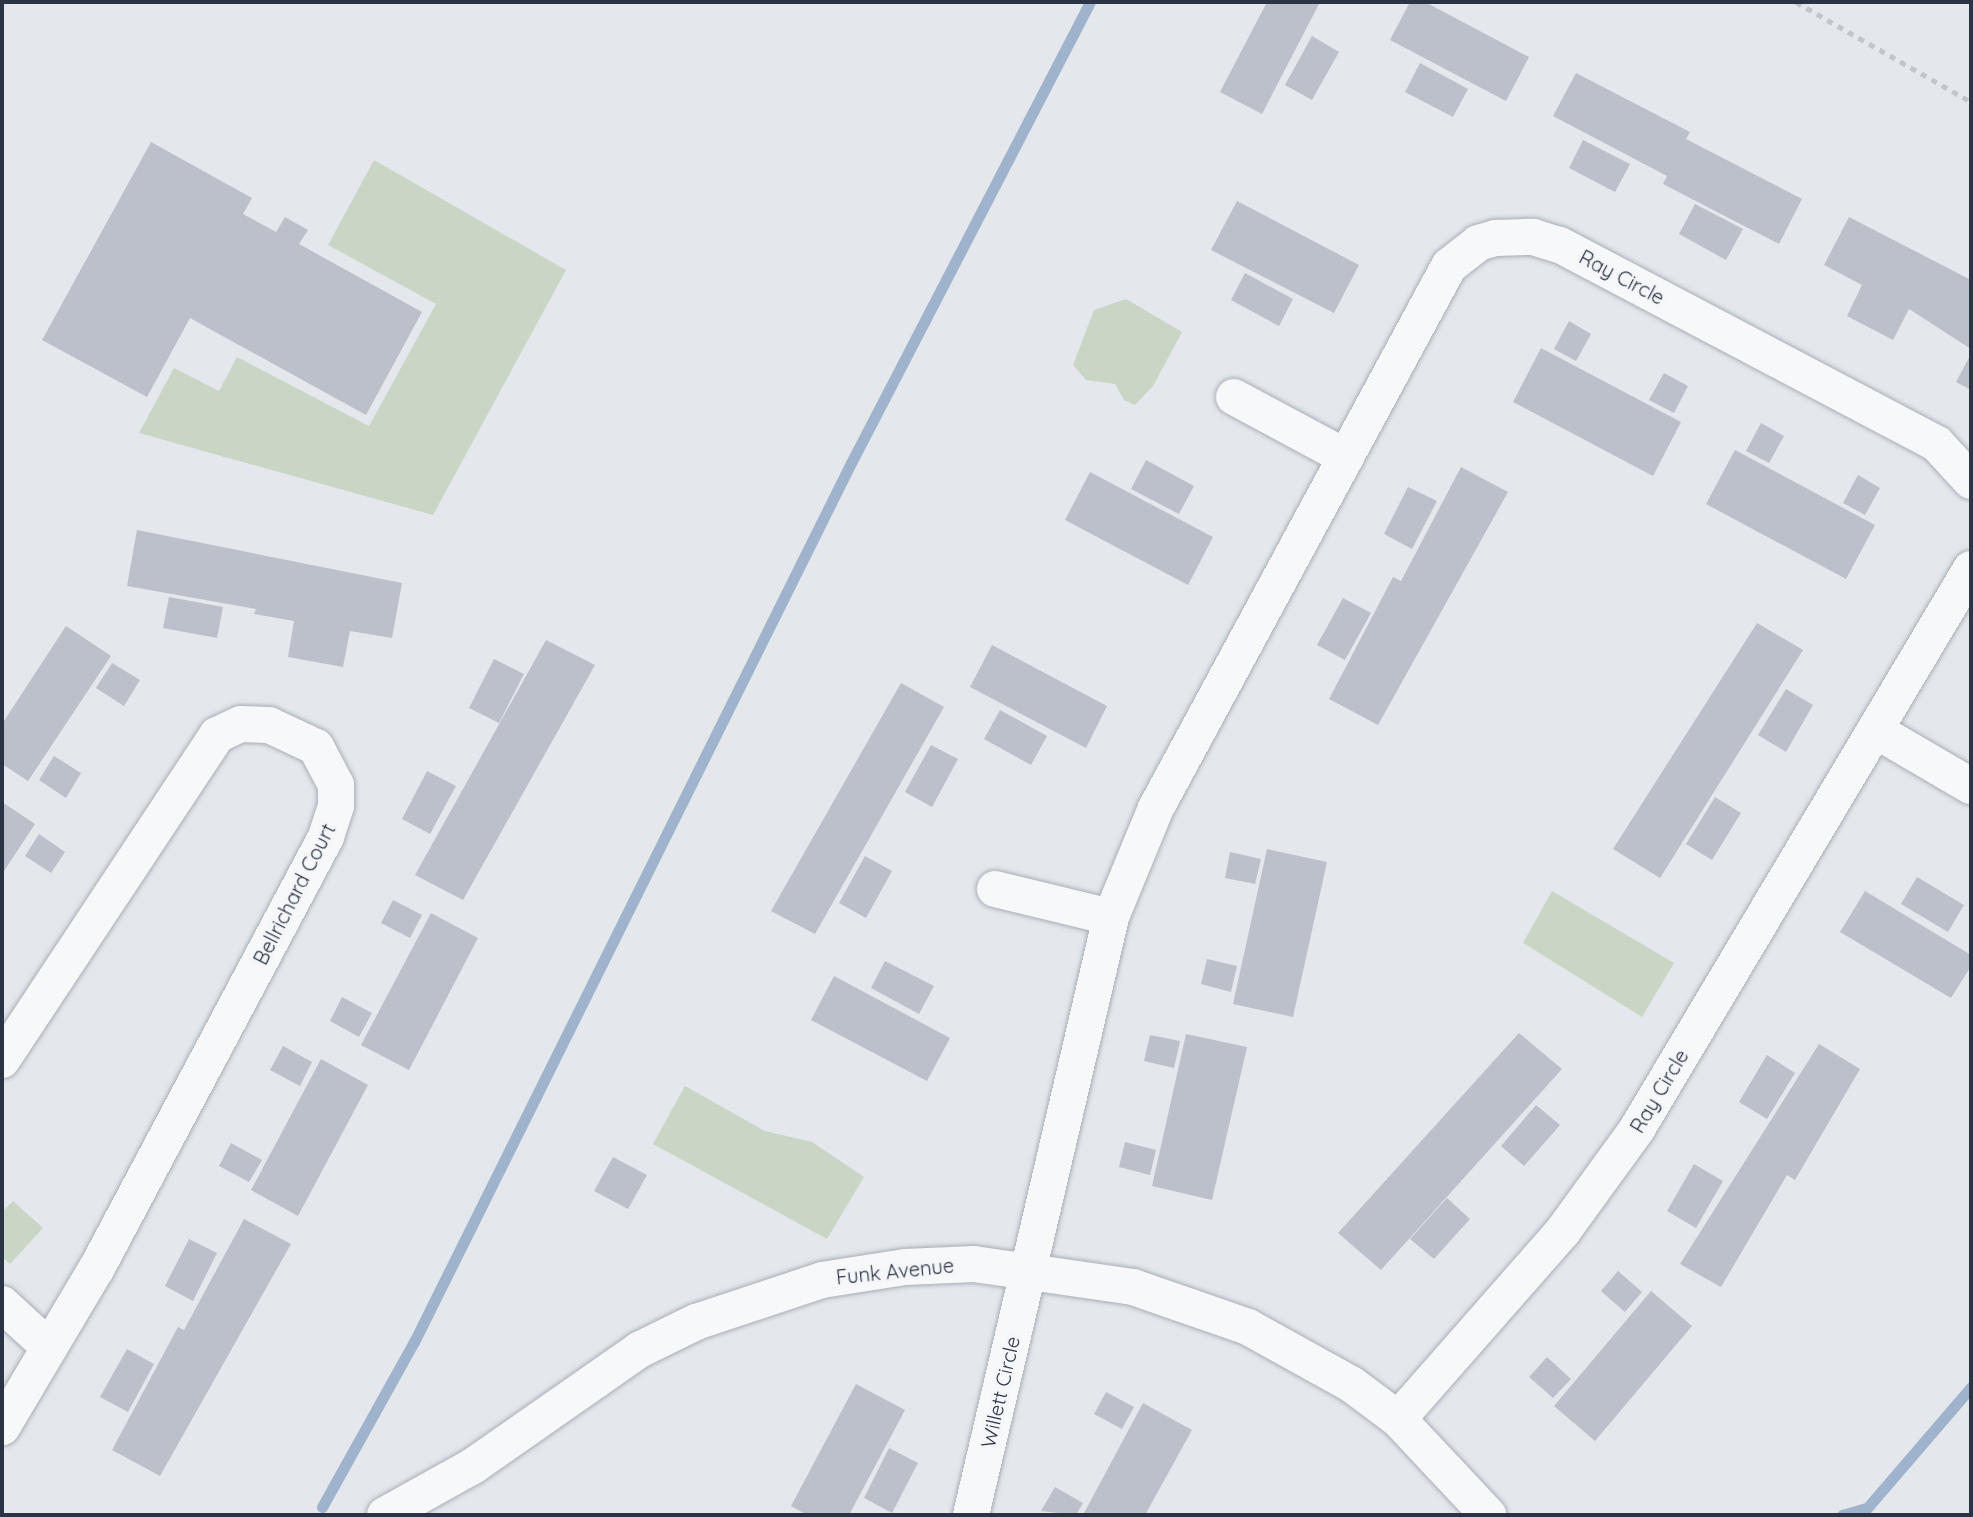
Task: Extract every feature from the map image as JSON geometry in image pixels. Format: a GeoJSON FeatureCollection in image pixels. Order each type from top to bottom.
{"type":"FeatureCollection","features":[{"type":"Feature","properties":{"kind":"street","name":"Ray Circle"},"geometry":{"type":"LineString","coordinates":[[1029,1269],[1111,917],[1156,808],[1449,266],[1478,243],[1514,235],[1560,245],[1937,444],[1971,481]]}},
{"type":"Feature","properties":{"kind":"street"},"geometry":{"type":"LineString","coordinates":[[1234,397],[1346,457]]}},
{"type":"Feature","properties":{"kind":"street","name":"Ray Circle"},"geometry":{"type":"LineString","coordinates":[[1398,1419],[1563,1231],[1629,1141],[1971,569]]}},
{"type":"Feature","properties":{"kind":"street","name":"Bellrichard Court"},"geometry":{"type":"LineString","coordinates":[[2,1060],[217,735],[241,724],[269,725],[316,747],[335,775],[338,795],[326,837],[49,1347],[2,1427]]}},
{"type":"Feature","properties":{"kind":"street"},"geometry":{"type":"LineString","coordinates":[[1875,730],[1971,786]]}},
{"type":"Feature","properties":{"kind":"street"},"geometry":{"type":"LineString","coordinates":[[995,889],[1111,917]]}},
{"type":"Feature","properties":{"kind":"street","name":"Funk Avenue"},"geometry":{"type":"LineString","coordinates":[[385,1515],[473,1466],[639,1350],[754,1299],[822,1280],[905,1267],[974,1264],[1029,1269],[1133,1287],[1236,1322],[1351,1384],[1398,1419],[1488,1515]]}},
{"type":"Feature","properties":{"kind":"street","name":"Willett Circle"},"geometry":{"type":"LineString","coordinates":[[971,1515],[1029,1269]]}},
{"type":"Feature","properties":{"kind":"street"},"geometry":{"type":"LineString","coordinates":[[2,1304],[49,1347]]}},
{"type":"Feature","properties":{"kind":"path"},"geometry":{"type":"LineString","coordinates":[[1796,2],[1971,102]]}},
{"type":"Feature","properties":{"kind":"green space"},"geometry":{"type":"Polygon","coordinates":[[[374,160],[566,270],[433,515],[139,433],[174,368],[219,391],[237,357],[369,426],[436,304],[328,245],[374,160]]]}},
{"type":"Feature","properties":{"kind":"green space"},"geometry":{"type":"Polygon","coordinates":[[[1126,299],[1182,332],[1153,386],[1135,405],[1124,400],[1115,384],[1086,380],[1073,365],[1094,310],[1126,299]]]}},
{"type":"Feature","properties":{"kind":"green space"},"geometry":{"type":"Polygon","coordinates":[[[1552,891],[1674,963],[1642,1017],[1523,943],[1552,891]]]}},
{"type":"Feature","properties":{"kind":"green space"},"geometry":{"type":"Polygon","coordinates":[[[685,1086],[765,1131],[812,1142],[864,1177],[827,1239],[653,1144],[685,1086]]]}},
{"type":"Feature","properties":{"kind":"green space"},"geometry":{"type":"Polygon","coordinates":[[[13,1201],[43,1228],[10,1264],[2,1257],[2,1212],[13,1201]]]}},
{"type":"Feature","properties":{"kind":"building"},"geometry":{"type":"Polygon","coordinates":[[[1267,2],[1320,2],[1262,114],[1220,92],[1267,2]]]}},
{"type":"Feature","properties":{"kind":"building"},"geometry":{"type":"Polygon","coordinates":[[[1410,2],[1425,2],[1529,57],[1506,101],[1390,40],[1410,2]]]}},
{"type":"Feature","properties":{"kind":"building"},"geometry":{"type":"Polygon","coordinates":[[[1312,36],[1339,52],[1312,100],[1285,85],[1312,36]]]}},
{"type":"Feature","properties":{"kind":"building"},"geometry":{"type":"Polygon","coordinates":[[[1420,63],[1468,89],[1453,117],[1405,92],[1420,63]]]}},
{"type":"Feature","properties":{"kind":"building"},"geometry":{"type":"Polygon","coordinates":[[[1576,73],[1690,132],[1686,139],[1802,199],[1779,244],[1663,184],[1667,176],[1553,116],[1576,73]]]}},
{"type":"Feature","properties":{"kind":"building"},"geometry":{"type":"Polygon","coordinates":[[[1583,140],[1630,164],[1615,192],[1569,168],[1583,140]]]}},
{"type":"Feature","properties":{"kind":"building"},"geometry":{"type":"Polygon","coordinates":[[[151,142],[252,198],[243,214],[276,232],[285,217],[308,230],[299,244],[422,312],[366,415],[190,318],[147,397],[42,340],[151,142]]]}},
{"type":"Feature","properties":{"kind":"building"},"geometry":{"type":"Polygon","coordinates":[[[1237,201],[1359,265],[1334,313],[1211,250],[1237,201]]]}},
{"type":"Feature","properties":{"kind":"building"},"geometry":{"type":"Polygon","coordinates":[[[1695,204],[1743,229],[1726,260],[1679,234],[1695,204]]]}},
{"type":"Feature","properties":{"kind":"building"},"geometry":{"type":"Polygon","coordinates":[[[1849,217],[1971,280],[1971,349],[1909,309],[1893,340],[1847,316],[1862,285],[1824,265],[1849,217]]]}},
{"type":"Feature","properties":{"kind":"building"},"geometry":{"type":"Polygon","coordinates":[[[1245,273],[1293,299],[1279,326],[1231,300],[1245,273]]]}},
{"type":"Feature","properties":{"kind":"building"},"geometry":{"type":"Polygon","coordinates":[[[1569,321],[1591,334],[1576,361],[1554,349],[1569,321]]]}},
{"type":"Feature","properties":{"kind":"building"},"geometry":{"type":"Polygon","coordinates":[[[1541,348],[1681,422],[1653,476],[1513,402],[1541,348]]]}},
{"type":"Feature","properties":{"kind":"building"},"geometry":{"type":"Polygon","coordinates":[[[1971,354],[1971,390],[1956,382],[1971,354]]]}},
{"type":"Feature","properties":{"kind":"building"},"geometry":{"type":"Polygon","coordinates":[[[1664,373],[1688,386],[1674,413],[1649,400],[1664,373]]]}},
{"type":"Feature","properties":{"kind":"building"},"geometry":{"type":"Polygon","coordinates":[[[1761,423],[1784,436],[1769,463],[1746,451],[1761,423]]]}},
{"type":"Feature","properties":{"kind":"building"},"geometry":{"type":"Polygon","coordinates":[[[1735,450],[1875,525],[1846,579],[1706,504],[1735,450]]]}},
{"type":"Feature","properties":{"kind":"building"},"geometry":{"type":"Polygon","coordinates":[[[1146,460],[1194,486],[1179,514],[1131,489],[1146,460]]]}},
{"type":"Feature","properties":{"kind":"building"},"geometry":{"type":"Polygon","coordinates":[[[1461,467],[1508,492],[1378,725],[1329,699],[1393,577],[1401,581],[1461,467]]]}},
{"type":"Feature","properties":{"kind":"building"},"geometry":{"type":"Polygon","coordinates":[[[1090,472],[1213,537],[1188,585],[1065,520],[1090,472]]]}},
{"type":"Feature","properties":{"kind":"building"},"geometry":{"type":"Polygon","coordinates":[[[1858,475],[1880,488],[1865,515],[1843,503],[1858,475]]]}},
{"type":"Feature","properties":{"kind":"building"},"geometry":{"type":"Polygon","coordinates":[[[1408,487],[1437,501],[1412,549],[1384,534],[1408,487]]]}},
{"type":"Feature","properties":{"kind":"building"},"geometry":{"type":"Polygon","coordinates":[[[137,530],[402,583],[392,638],[350,631],[343,667],[288,657],[294,621],[254,614],[256,609],[127,586],[137,530]]]}},
{"type":"Feature","properties":{"kind":"building"},"geometry":{"type":"Polygon","coordinates":[[[169,597],[223,607],[217,638],[163,628],[169,597]]]}},
{"type":"Feature","properties":{"kind":"building"},"geometry":{"type":"Polygon","coordinates":[[[1343,598],[1371,613],[1345,660],[1317,645],[1343,598]]]}},
{"type":"Feature","properties":{"kind":"building"},"geometry":{"type":"Polygon","coordinates":[[[1757,623],[1803,650],[1660,878],[1613,849],[1757,623]]]}},
{"type":"Feature","properties":{"kind":"building"},"geometry":{"type":"Polygon","coordinates":[[[66,626],[111,656],[28,781],[2,764],[2,724],[66,626]]]}},
{"type":"Feature","properties":{"kind":"building"},"geometry":{"type":"Polygon","coordinates":[[[546,640],[595,665],[463,900],[415,875],[546,640]]]}},
{"type":"Feature","properties":{"kind":"building"},"geometry":{"type":"Polygon","coordinates":[[[992,645],[1107,706],[1086,748],[970,687],[992,645]]]}},
{"type":"Feature","properties":{"kind":"building"},"geometry":{"type":"Polygon","coordinates":[[[494,659],[524,674],[499,723],[469,708],[494,659]]]}},
{"type":"Feature","properties":{"kind":"building"},"geometry":{"type":"Polygon","coordinates":[[[112,663],[140,680],[124,706],[96,688],[112,663]]]}},
{"type":"Feature","properties":{"kind":"building"},"geometry":{"type":"Polygon","coordinates":[[[901,683],[944,707],[815,934],[771,911],[901,683]]]}},
{"type":"Feature","properties":{"kind":"building"},"geometry":{"type":"Polygon","coordinates":[[[1786,689],[1813,705],[1786,752],[1758,735],[1786,689]]]}},
{"type":"Feature","properties":{"kind":"building"},"geometry":{"type":"Polygon","coordinates":[[[1000,710],[1047,736],[1031,765],[984,739],[1000,710]]]}},
{"type":"Feature","properties":{"kind":"building"},"geometry":{"type":"Polygon","coordinates":[[[931,745],[958,759],[932,807],[905,792],[931,745]]]}},
{"type":"Feature","properties":{"kind":"building"},"geometry":{"type":"Polygon","coordinates":[[[54,756],[81,773],[66,798],[39,780],[54,756]]]}},
{"type":"Feature","properties":{"kind":"building"},"geometry":{"type":"Polygon","coordinates":[[[427,771],[456,786],[430,834],[402,819],[427,771]]]}},
{"type":"Feature","properties":{"kind":"building"},"geometry":{"type":"Polygon","coordinates":[[[1715,797],[1741,813],[1712,860],[1686,844],[1715,797]]]}},
{"type":"Feature","properties":{"kind":"building"},"geometry":{"type":"Polygon","coordinates":[[[2,802],[35,824],[2,874],[2,802]]]}},
{"type":"Feature","properties":{"kind":"building"},"geometry":{"type":"Polygon","coordinates":[[[39,834],[65,852],[51,873],[25,856],[39,834]]]}},
{"type":"Feature","properties":{"kind":"building"},"geometry":{"type":"Polygon","coordinates":[[[1267,849],[1327,862],[1293,1017],[1233,1004],[1267,849]]]}},
{"type":"Feature","properties":{"kind":"building"},"geometry":{"type":"Polygon","coordinates":[[[1230,852],[1261,859],[1255,884],[1225,878],[1230,852]]]}},
{"type":"Feature","properties":{"kind":"building"},"geometry":{"type":"Polygon","coordinates":[[[865,856],[892,871],[866,918],[839,903],[865,856]]]}},
{"type":"Feature","properties":{"kind":"building"},"geometry":{"type":"Polygon","coordinates":[[[1917,877],[1964,905],[1948,932],[1901,904],[1917,877]]]}},
{"type":"Feature","properties":{"kind":"building"},"geometry":{"type":"Polygon","coordinates":[[[1865,891],[1971,955],[1971,966],[1951,998],[1840,932],[1865,891]]]}},
{"type":"Feature","properties":{"kind":"building"},"geometry":{"type":"Polygon","coordinates":[[[393,900],[422,915],[410,938],[381,923],[393,900]]]}},
{"type":"Feature","properties":{"kind":"building"},"geometry":{"type":"Polygon","coordinates":[[[431,913],[478,938],[409,1070],[361,1045],[431,913]]]}},
{"type":"Feature","properties":{"kind":"building"},"geometry":{"type":"Polygon","coordinates":[[[1207,959],[1237,966],[1231,992],[1201,984],[1207,959]]]}},
{"type":"Feature","properties":{"kind":"building"},"geometry":{"type":"Polygon","coordinates":[[[885,961],[934,986],[919,1014],[871,988],[885,961]]]}},
{"type":"Feature","properties":{"kind":"building"},"geometry":{"type":"Polygon","coordinates":[[[834,976],[950,1038],[927,1081],[811,1020],[834,976]]]}},
{"type":"Feature","properties":{"kind":"building"},"geometry":{"type":"Polygon","coordinates":[[[342,997],[372,1013],[359,1037],[330,1021],[342,997]]]}},
{"type":"Feature","properties":{"kind":"building"},"geometry":{"type":"Polygon","coordinates":[[[1519,1033],[1562,1069],[1381,1270],[1338,1233],[1519,1033]]]}},
{"type":"Feature","properties":{"kind":"building"},"geometry":{"type":"Polygon","coordinates":[[[1186,1034],[1247,1047],[1212,1200],[1152,1186],[1186,1034]]]}},
{"type":"Feature","properties":{"kind":"building"},"geometry":{"type":"Polygon","coordinates":[[[1150,1035],[1180,1041],[1174,1068],[1144,1061],[1150,1035]]]}},
{"type":"Feature","properties":{"kind":"building"},"geometry":{"type":"Polygon","coordinates":[[[1819,1044],[1860,1069],[1795,1180],[1787,1175],[1721,1287],[1680,1264],[1819,1044]]]}},
{"type":"Feature","properties":{"kind":"building"},"geometry":{"type":"Polygon","coordinates":[[[283,1046],[312,1062],[300,1086],[270,1070],[283,1046]]]}},
{"type":"Feature","properties":{"kind":"building"},"geometry":{"type":"Polygon","coordinates":[[[1767,1055],[1795,1073],[1767,1119],[1739,1102],[1767,1055]]]}},
{"type":"Feature","properties":{"kind":"building"},"geometry":{"type":"Polygon","coordinates":[[[321,1059],[368,1085],[298,1216],[251,1190],[321,1059]]]}},
{"type":"Feature","properties":{"kind":"building"},"geometry":{"type":"Polygon","coordinates":[[[1536,1105],[1560,1125],[1524,1166],[1501,1146],[1536,1105]]]}},
{"type":"Feature","properties":{"kind":"building"},"geometry":{"type":"Polygon","coordinates":[[[1125,1142],[1156,1150],[1150,1175],[1119,1167],[1125,1142]]]}},
{"type":"Feature","properties":{"kind":"building"},"geometry":{"type":"Polygon","coordinates":[[[231,1143],[262,1160],[249,1182],[219,1166],[231,1143]]]}},
{"type":"Feature","properties":{"kind":"building"},"geometry":{"type":"Polygon","coordinates":[[[613,1157],[647,1175],[628,1209],[594,1191],[613,1157]]]}},
{"type":"Feature","properties":{"kind":"building"},"geometry":{"type":"Polygon","coordinates":[[[1694,1164],[1723,1181],[1696,1228],[1667,1211],[1694,1164]]]}},
{"type":"Feature","properties":{"kind":"building"},"geometry":{"type":"Polygon","coordinates":[[[1447,1198],[1470,1219],[1434,1259],[1410,1239],[1447,1198]]]}},
{"type":"Feature","properties":{"kind":"building"},"geometry":{"type":"Polygon","coordinates":[[[244,1219],[291,1244],[160,1476],[112,1450],[178,1327],[184,1330],[244,1219]]]}},
{"type":"Feature","properties":{"kind":"building"},"geometry":{"type":"Polygon","coordinates":[[[189,1239],[217,1253],[193,1301],[165,1286],[189,1239]]]}},
{"type":"Feature","properties":{"kind":"building"},"geometry":{"type":"Polygon","coordinates":[[[1618,1271],[1642,1292],[1625,1312],[1601,1291],[1618,1271]]]}},
{"type":"Feature","properties":{"kind":"building"},"geometry":{"type":"Polygon","coordinates":[[[1651,1291],[1692,1326],[1595,1441],[1554,1406],[1651,1291]]]}},
{"type":"Feature","properties":{"kind":"building"},"geometry":{"type":"Polygon","coordinates":[[[127,1349],[154,1364],[128,1412],[100,1397],[127,1349]]]}},
{"type":"Feature","properties":{"kind":"building"},"geometry":{"type":"Polygon","coordinates":[[[1547,1357],[1571,1379],[1553,1398],[1529,1377],[1547,1357]]]}},
{"type":"Feature","properties":{"kind":"building"},"geometry":{"type":"Polygon","coordinates":[[[856,1384],[905,1410],[849,1515],[807,1515],[791,1506],[856,1384]]]}},
{"type":"Feature","properties":{"kind":"building"},"geometry":{"type":"Polygon","coordinates":[[[1106,1392],[1134,1407],[1122,1429],[1094,1414],[1106,1392]]]}},
{"type":"Feature","properties":{"kind":"building"},"geometry":{"type":"Polygon","coordinates":[[[1143,1403],[1192,1430],[1145,1515],[1083,1515],[1143,1403]]]}},
{"type":"Feature","properties":{"kind":"building"},"geometry":{"type":"Polygon","coordinates":[[[889,1448],[918,1463],[892,1513],[864,1498],[889,1448]]]}},
{"type":"Feature","properties":{"kind":"building"},"geometry":{"type":"Polygon","coordinates":[[[1055,1487],[1083,1503],[1076,1515],[1041,1511],[1055,1487]]]}},
{"type":"Feature","properties":{"kind":"waterway"},"geometry":{"type":"LineString","coordinates":[[322,1507],[414,1342],[851,463],[1090,2]]}},
{"type":"Feature","properties":{"kind":"waterway"},"geometry":{"type":"LineString","coordinates":[[1861,1515],[1971,1387]]}},
{"type":"Feature","properties":{"kind":"waterway"},"geometry":{"type":"LineString","coordinates":[[1842,1515],[1867,1508]]}}]}
